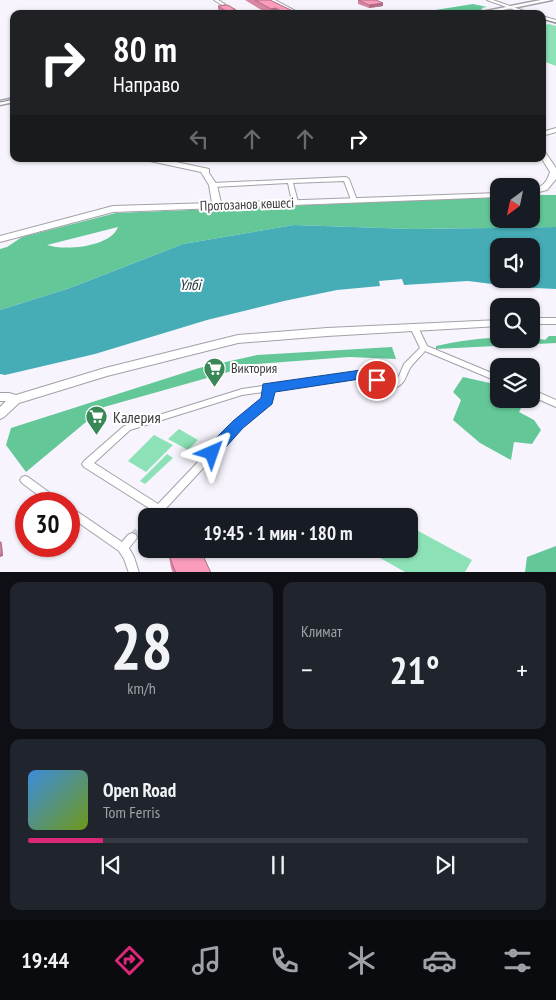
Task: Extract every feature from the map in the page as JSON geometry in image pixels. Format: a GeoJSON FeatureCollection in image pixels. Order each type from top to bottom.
{"type":"FeatureCollection","features":[{"type":"Feature","properties":{"kind":"main road"},"geometry":{"type":"LineString","coordinates":[[542,2],[549,0]]}},
{"type":"Feature","properties":{"kind":"main road"},"geometry":{"type":"LineString","coordinates":[[494,10],[556,1]]}},
{"type":"Feature","properties":{"kind":"street"},"geometry":{"type":"LineString","coordinates":[[216,0],[223,4]]}},
{"type":"Feature","properties":{"kind":"street"},"geometry":{"type":"LineString","coordinates":[[272,0],[291,10]]}},
{"type":"Feature","properties":{"kind":"street"},"geometry":{"type":"LineString","coordinates":[[489,0],[519,10]]}},
{"type":"Feature","properties":{"kind":"street"},"geometry":{"type":"LineString","coordinates":[[540,190],[546,188],[551,183],[555,173],[546,160]]}},
{"type":"Feature","properties":{"kind":"street"},"geometry":{"type":"LineString","coordinates":[[169,162],[200,168],[206,171],[205,173],[213,185],[217,206]]}},
{"type":"Feature","properties":{"kind":"street"},"geometry":{"type":"LineString","coordinates":[[213,185],[346,179],[354,200]]}},
{"type":"Feature","properties":{"kind":"street"},"geometry":{"type":"LineString","coordinates":[[290,182],[295,202]]}},
{"type":"Feature","properties":{"kind":"street"},"geometry":{"type":"LineString","coordinates":[[540,193],[556,192]]}},
{"type":"Feature","properties":{"kind":"street","name":"Протозанов көшесі"},"geometry":{"type":"LineString","coordinates":[[0,239],[113,209],[490,195]]}},
{"type":"Feature","properties":{"kind":"street"},"geometry":{"type":"LineString","coordinates":[[540,322],[556,322]]}},
{"type":"Feature","properties":{"kind":"street"},"geometry":{"type":"LineString","coordinates":[[0,414],[15,400],[105,372],[238,339],[490,323]]}},
{"type":"Feature","properties":{"kind":"street"},"geometry":{"type":"LineString","coordinates":[[414,327],[424,348],[490,375]]}},
{"type":"Feature","properties":{"kind":"street"},"geometry":{"type":"LineString","coordinates":[[149,508],[87,464],[127,428],[242,392],[361,374],[395,385],[403,377],[407,366],[424,348]]}},
{"type":"Feature","properties":{"kind":"street"},"geometry":{"type":"LineString","coordinates":[[161,508],[238,424],[268,400],[268,388]]}},
{"type":"Feature","properties":{"kind":"street"},"geometry":{"type":"LineString","coordinates":[[540,396],[556,404]]}},
{"type":"Feature","properties":{"kind":"street"},"geometry":{"type":"LineString","coordinates":[[0,397],[9,397],[15,400]]}},
{"type":"Feature","properties":{"kind":"street"},"geometry":{"type":"LineString","coordinates":[[24,480],[41,492]]}},
{"type":"Feature","properties":{"kind":"street"},"geometry":{"type":"LineString","coordinates":[[80,519],[126,552],[134,572]]}},
{"type":"Feature","properties":{"kind":"street"},"geometry":{"type":"LineString","coordinates":[[126,552],[132,538]]}},
{"type":"Feature","properties":{"kind":"green space"},"geometry":{"type":"Polygon","coordinates":[[[473,4],[487,7],[481,8],[483,9],[480,10],[435,10],[473,4]]]}},
{"type":"Feature","properties":{"kind":"green space"},"geometry":{"type":"Polygon","coordinates":[[[546,24],[556,26],[556,66],[546,62],[546,24]]]}},
{"type":"Feature","properties":{"kind":"green space"},"geometry":{"type":"Polygon","coordinates":[[[540,195],[556,195],[556,227],[540,227],[540,195]]]}},
{"type":"Feature","properties":{"kind":"green space"},"geometry":{"type":"Polygon","coordinates":[[[490,197],[490,228],[412,229],[294,225],[183,244],[70,288],[0,310],[0,249],[7,247],[22,237],[116,213],[490,197]],[[118,227],[47,245],[65,248],[87,246],[114,234],[118,227]]]}},
{"type":"Feature","properties":{"kind":"green space"},"geometry":{"type":"Polygon","coordinates":[[[549,336],[556,336],[556,343],[540,344],[540,339],[545,340],[549,336]]]}},
{"type":"Feature","properties":{"kind":"green space"},"geometry":{"type":"Polygon","coordinates":[[[490,338],[490,346],[436,349],[436,346],[490,338]]]}},
{"type":"Feature","properties":{"kind":"green space"},"geometry":{"type":"Polygon","coordinates":[[[392,347],[396,359],[349,357],[257,364],[104,407],[26,472],[6,445],[11,428],[199,368],[257,355],[392,347]]]}},
{"type":"Feature","properties":{"kind":"green space"},"geometry":{"type":"Polygon","coordinates":[[[463,377],[490,383],[490,408],[521,408],[519,412],[534,420],[541,430],[532,444],[514,442],[511,460],[480,443],[453,420],[461,400],[453,392],[463,377]]]}},
{"type":"Feature","properties":{"kind":"green space"},"geometry":{"type":"Polygon","coordinates":[[[179,429],[198,440],[188,450],[168,439],[179,429]]]}},
{"type":"Feature","properties":{"kind":"green space"},"geometry":{"type":"Polygon","coordinates":[[[154,435],[173,445],[146,472],[128,461],[154,435]]]}},
{"type":"Feature","properties":{"kind":"green space"},"geometry":{"type":"Polygon","coordinates":[[[167,454],[173,458],[145,484],[140,481],[167,454]]]}},
{"type":"Feature","properties":{"kind":"green space"},"geometry":{"type":"Polygon","coordinates":[[[418,531],[472,560],[465,572],[405,572],[380,558],[418,558],[418,531]]]}},
{"type":"Feature","properties":{"kind":"green space"},"geometry":{"type":"Polygon","coordinates":[[[556,546],[556,572],[525,572],[527,557],[556,546]]]}},
{"type":"Feature","properties":{"kind":"water","name":"Үлбі"},"geometry":{"type":"Polygon","coordinates":[[[294,225],[412,229],[556,227],[556,289],[536,288],[540,288],[540,238],[490,238],[490,284],[468,281],[404,285],[402,279],[379,281],[380,286],[337,290],[284,301],[207,320],[95,354],[5,375],[0,374],[0,310],[70,288],[183,244],[294,225]]]}},
{"type":"Feature","properties":{"kind":"building"},"geometry":{"type":"Polygon","coordinates":[[[255,0],[270,0],[291,10],[279,10],[276,8],[271,9],[255,0]]]}},
{"type":"Feature","properties":{"kind":"building"},"geometry":{"type":"Polygon","coordinates":[[[358,0],[376,0],[383,3],[369,5],[358,0]]]}},
{"type":"Feature","properties":{"kind":"building"},"geometry":{"type":"Polygon","coordinates":[[[228,5],[236,10],[224,10],[218,6],[228,5]]]}},
{"type":"Feature","properties":{"kind":"building"},"geometry":{"type":"Polygon","coordinates":[[[0,542],[2,553],[0,554],[0,542]]]}},
{"type":"Feature","properties":{"kind":"building"},"geometry":{"type":"Polygon","coordinates":[[[170,558],[204,558],[211,572],[176,572],[170,558]]]}},
{"type":"Feature","properties":{"kind":"tunnel"},"geometry":{"type":"LineString","coordinates":[[132,538],[138,532]]}},
{"type":"Feature","properties":{"kind":"tram line"},"geometry":{"type":"LineString","coordinates":[[546,20],[556,23]]}},
{"type":"Feature","properties":{"kind":"tram line"},"geometry":{"type":"LineString","coordinates":[[0,102],[10,100]]}},
{"type":"Feature","properties":{"kind":"place","name":"Виктория"},"geometry":{"type":"Point","coordinates":[215,387]}},
{"type":"Feature","properties":{"kind":"place","name":"Калерия"},"geometry":{"type":"Point","coordinates":[97,436]}},
{"type":"Feature","properties":{"kind":"route"},"geometry":{"type":"LineString","coordinates":[[212,453],[238,424],[268,400],[268,388],[361,374],[377,380]]}}]}
